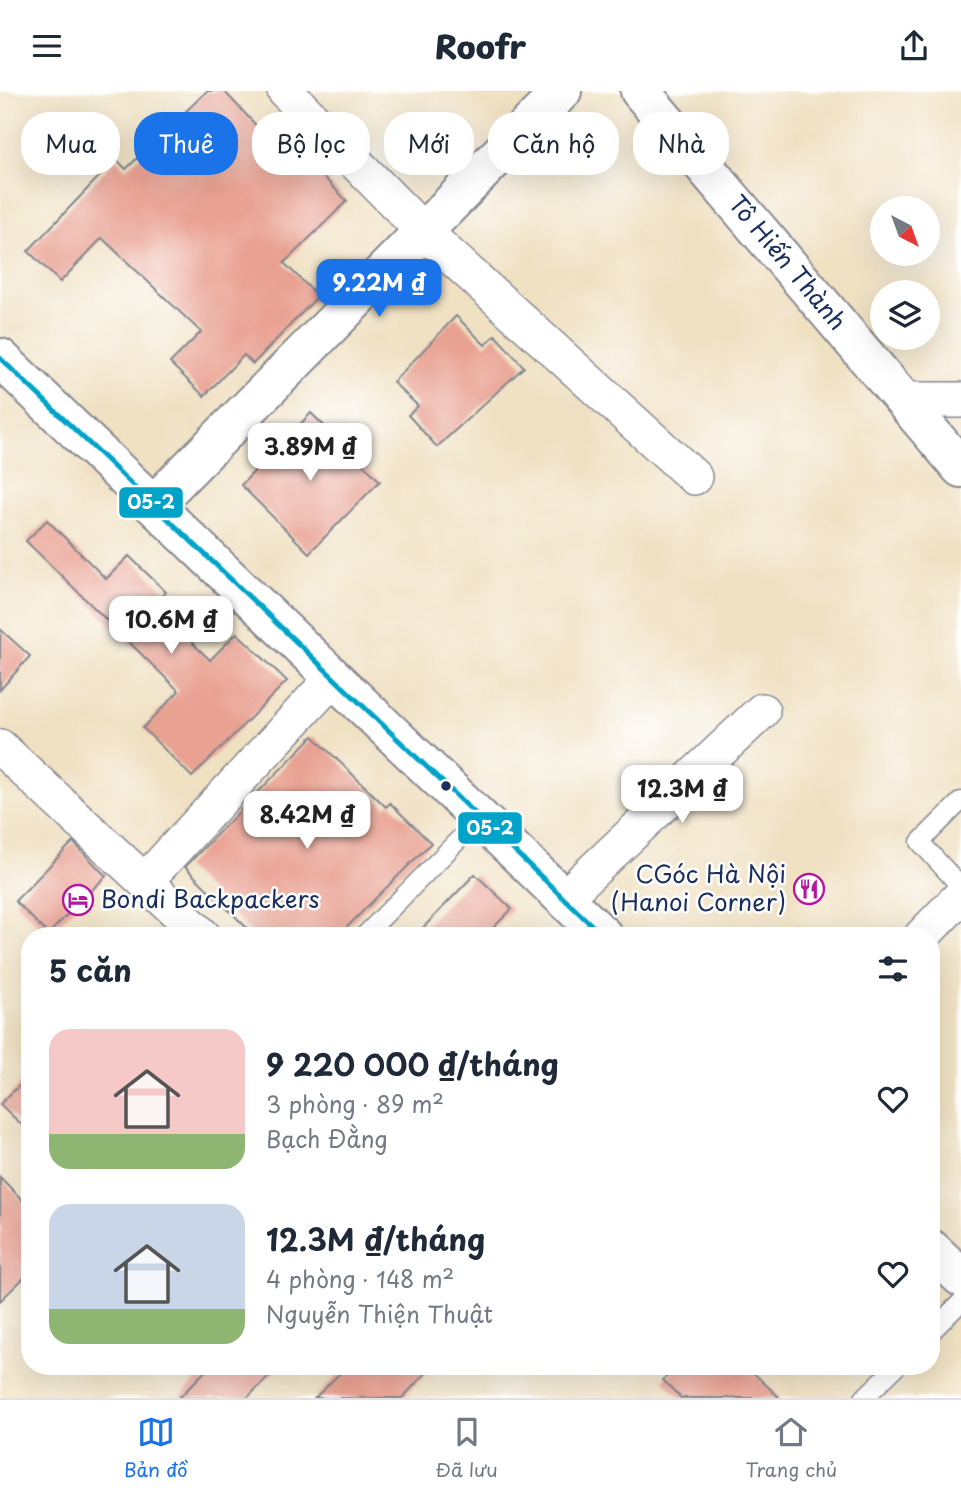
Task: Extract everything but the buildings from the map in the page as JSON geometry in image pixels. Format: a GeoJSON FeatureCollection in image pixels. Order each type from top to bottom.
{"type":"FeatureCollection","features":[{"type":"Feature","properties":{"kind":"street"},"geometry":{"type":"LineString","coordinates":[[285,91],[424,232],[694,477]]}},
{"type":"Feature","properties":{"kind":"street"},"geometry":{"type":"LineString","coordinates":[[153,505],[562,91]]}},
{"type":"Feature","properties":{"kind":"street","name":"Tô Hiến Thành"},"geometry":{"type":"LineString","coordinates":[[639,91],[961,468]]}},
{"type":"Feature","properties":{"kind":"street"},"geometry":{"type":"LineString","coordinates":[[0,358],[594,927]]}},
{"type":"Feature","properties":{"kind":"street"},"geometry":{"type":"LineString","coordinates":[[903,400],[961,400]]}},
{"type":"Feature","properties":{"kind":"street"},"geometry":{"type":"LineString","coordinates":[[145,881],[333,678]]}},
{"type":"Feature","properties":{"kind":"street"},"geometry":{"type":"LineString","coordinates":[[564,898],[762,711]]}},
{"type":"Feature","properties":{"kind":"street"},"geometry":{"type":"LineString","coordinates":[[0,747],[194,927]]}},
{"type":"Feature","properties":{"kind":"street"},"geometry":{"type":"LineString","coordinates":[[931,927],[961,896]]}},
{"type":"Feature","properties":{"kind":"street"},"geometry":{"type":"LineString","coordinates":[[940,1257],[961,1277]]}},
{"type":"Feature","properties":{"kind":"lane"},"geometry":{"type":"LineString","coordinates":[[961,801],[919,842],[961,887]]}},
{"type":"Feature","properties":{"kind":"lane"},"geometry":{"type":"LineString","coordinates":[[373,927],[480,818]]}},
{"type":"Feature","properties":{"kind":"lane"},"geometry":{"type":"LineString","coordinates":[[940,1323],[961,1302]]}},
{"type":"Feature","properties":{"kind":"lane"},"geometry":{"type":"LineString","coordinates":[[864,1398],[888,1375]]}},
{"type":"Feature","properties":{"kind":"transit line","name":"05-2"},"geometry":{"type":"LineString","coordinates":[[0,358],[594,927]]}},
{"type":"Feature","properties":{"kind":"place","name":"CGóc Hà Nội (Hanoi Corner)"},"geometry":{"type":"Point","coordinates":[809,889]}},
{"type":"Feature","properties":{"kind":"place","name":"Bondi Backpackers"},"geometry":{"type":"Point","coordinates":[78,900]}}]}
